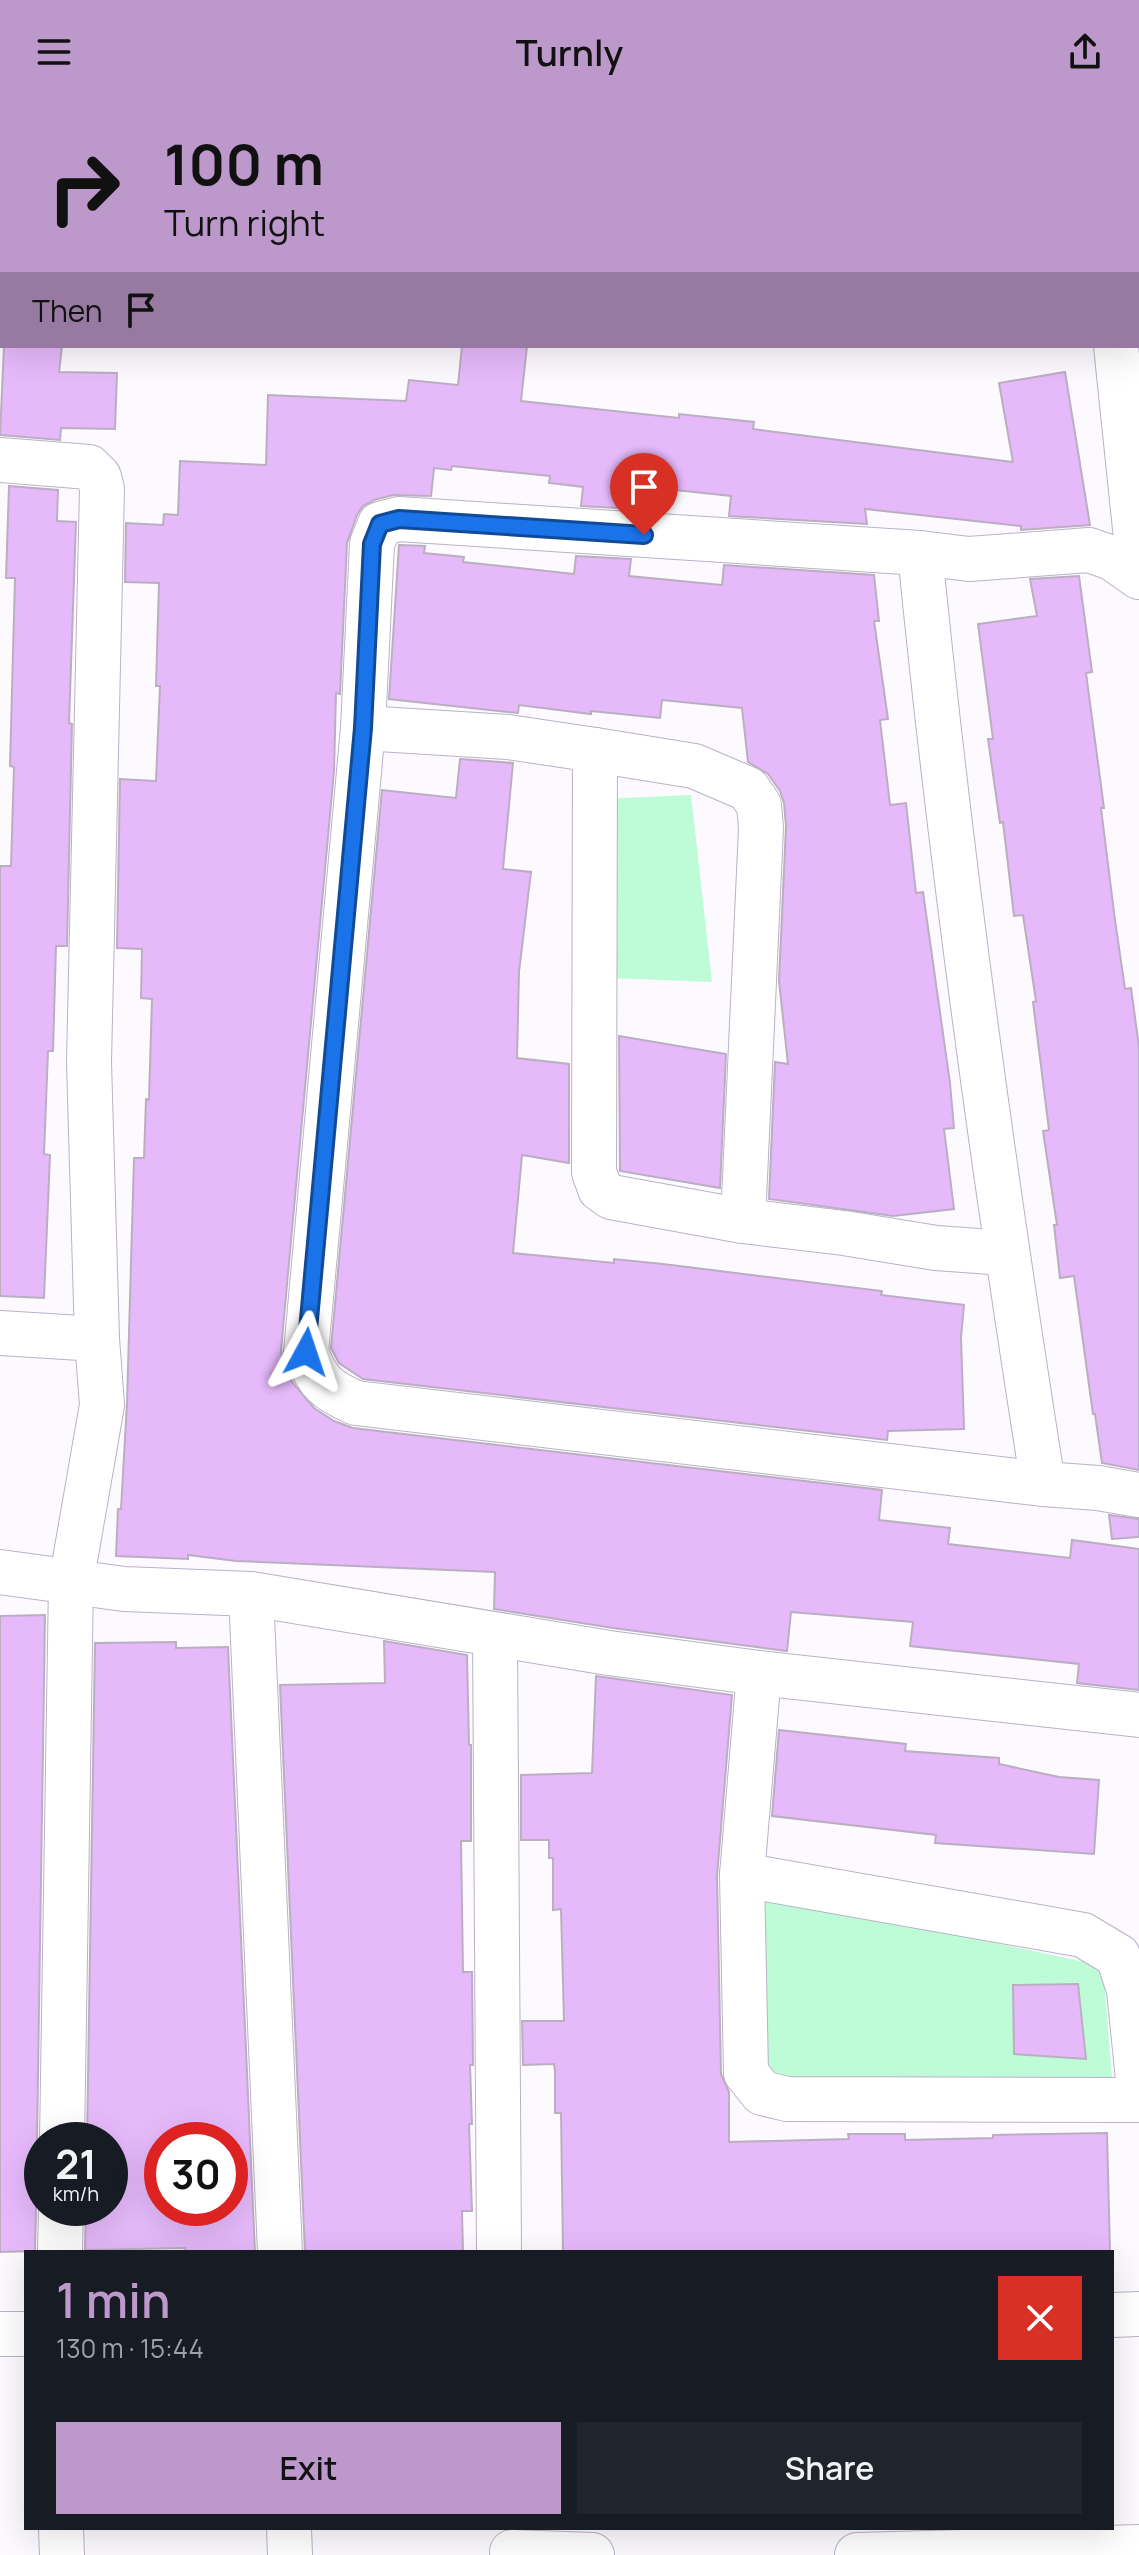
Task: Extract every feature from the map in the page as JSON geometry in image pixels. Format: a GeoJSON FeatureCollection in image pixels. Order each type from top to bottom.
{"type":"FeatureCollection","features":[{"type":"Feature","properties":{"kind":"street"},"geometry":{"type":"LineString","coordinates":[[1116,348],[1139,567]]}},
{"type":"Feature","properties":{"kind":"street"},"geometry":{"type":"LineString","coordinates":[[0,460],[89,467],[99,477],[102,489],[89,1062],[97,1339],[102,1405],[71,1583],[62,2122]]}},
{"type":"Feature","properties":{"kind":"street"},"geometry":{"type":"LineString","coordinates":[[1139,577],[1112,558],[1089,550],[969,559],[920,553],[399,519],[380,524],[372,544],[363,728],[306,1352],[315,1376],[332,1392],[356,1403],[1139,1495]]}},
{"type":"Feature","properties":{"kind":"street"},"geometry":{"type":"LineString","coordinates":[[920,553],[963,929],[1006,1253],[1043,1484]]}},
{"type":"Feature","properties":{"kind":"street"},"geometry":{"type":"LineString","coordinates":[[363,728],[508,737],[595,750],[694,766],[748,789],[759,805],[761,844],[743,1221]]}},
{"type":"Feature","properties":{"kind":"street"},"geometry":{"type":"LineString","coordinates":[[595,750],[594,1172],[600,1189],[611,1197],[743,1221],[936,1248],[1006,1253]]}},
{"type":"Feature","properties":{"kind":"street"},"geometry":{"type":"LineString","coordinates":[[0,1333],[97,1339]]}},
{"type":"Feature","properties":{"kind":"street"},"geometry":{"type":"LineString","coordinates":[[0,1572],[71,1583],[184,1593],[251,1594],[609,1653],[759,1673],[1139,1715]]}},
{"type":"Feature","properties":{"kind":"street"},"geometry":{"type":"LineString","coordinates":[[251,1594],[280,2250]]}},
{"type":"Feature","properties":{"kind":"street"},"geometry":{"type":"LineString","coordinates":[[495,1635],[499,2250]]}},
{"type":"Feature","properties":{"kind":"street"},"geometry":{"type":"LineString","coordinates":[[759,1673],[742,1875],[746,2073],[762,2093],[787,2099],[1139,2100]]}},
{"type":"Feature","properties":{"kind":"street"},"geometry":{"type":"LineString","coordinates":[[742,1875],[1083,1935],[1118,1956],[1129,1990],[1139,2089]]}},
{"type":"Feature","properties":{"kind":"street"},"geometry":{"type":"LineString","coordinates":[[60,2250],[61,2226]]}},
{"type":"Feature","properties":{"kind":"street"},"geometry":{"type":"LineString","coordinates":[[1114,2315],[1139,2314]]}},
{"type":"Feature","properties":{"kind":"street"},"geometry":{"type":"LineString","coordinates":[[0,2334],[24,2334]]}},
{"type":"Feature","properties":{"kind":"street"},"geometry":{"type":"LineString","coordinates":[[61,2530],[62,2555]]}},
{"type":"Feature","properties":{"kind":"street"},"geometry":{"type":"LineString","coordinates":[[289,2530],[290,2555]]}},
{"type":"Feature","properties":{"kind":"street"},"geometry":{"type":"LineString","coordinates":[[512,2545],[592,2555]]}},
{"type":"Feature","properties":{"kind":"street"},"geometry":{"type":"LineString","coordinates":[[857,2555],[1139,2547]]}},
{"type":"Feature","properties":{"kind":"green space"},"geometry":{"type":"Polygon","coordinates":[[[691,795],[712,982],[609,978],[602,799],[691,795]]]}},
{"type":"Feature","properties":{"kind":"green space"},"geometry":{"type":"Polygon","coordinates":[[[753,1891],[1103,1966],[1113,2090],[773,2095],[751,2072],[753,1891]]]}},
{"type":"Feature","properties":{"kind":"building"},"geometry":{"type":"Polygon","coordinates":[[[4,348],[62,348],[59,372],[117,373],[115,429],[61,428],[60,440],[0,435],[4,348]]]}},
{"type":"Feature","properties":{"kind":"building"},"geometry":{"type":"Polygon","coordinates":[[[462,348],[527,348],[521,401],[679,418],[679,414],[754,422],[753,429],[1013,462],[999,383],[1065,372],[1090,525],[1021,530],[1021,526],[865,509],[867,524],[729,516],[731,496],[638,486],[636,509],[581,506],[583,487],[549,483],[550,476],[452,466],[451,470],[434,468],[431,496],[393,495],[363,506],[347,543],[340,694],[336,693],[334,771],[281,1350],[292,1382],[314,1408],[334,1421],[353,1428],[882,1490],[879,1520],[950,1528],[948,1544],[1070,1558],[1072,1540],[1139,1549],[1139,1690],[1077,1683],[1079,1664],[910,1646],[913,1622],[791,1612],[787,1651],[494,1609],[495,1572],[236,1561],[188,1555],[188,1559],[116,1556],[127,1403],[134,1158],[144,1158],[152,999],[141,998],[142,949],[117,948],[120,779],[156,781],[160,686],[156,686],[159,583],[125,582],[126,523],[163,525],[164,514],[178,515],[180,461],[266,465],[268,395],[406,401],[409,380],[458,385],[462,348]]]}},
{"type":"Feature","properties":{"kind":"building"},"geometry":{"type":"Polygon","coordinates":[[[9,486],[58,490],[57,521],[76,522],[69,723],[72,724],[67,946],[56,946],[53,1051],[48,1051],[44,1154],[50,1155],[44,1298],[0,1296],[0,866],[11,866],[14,767],[10,766],[15,578],[6,578],[9,486]]]}},
{"type":"Feature","properties":{"kind":"building"},"geometry":{"type":"Polygon","coordinates":[[[399,545],[425,546],[424,553],[464,557],[463,562],[574,574],[576,556],[631,559],[629,576],[722,585],[724,565],[874,575],[879,621],[874,621],[888,719],[880,720],[890,805],[906,803],[916,893],[923,892],[950,1083],[954,1128],[944,1129],[954,1209],[893,1216],[769,1199],[775,1062],[788,1064],[779,981],[786,826],[780,791],[768,774],[748,762],[742,708],[662,700],[660,718],[519,705],[518,713],[389,699],[399,545]]]}},
{"type":"Feature","properties":{"kind":"building"},"geometry":{"type":"Polygon","coordinates":[[[1079,576],[1092,672],[1086,673],[1115,920],[1125,989],[1131,988],[1139,1047],[1139,1470],[1102,1463],[1074,1276],[1060,1278],[1054,1225],[1057,1225],[1043,1131],[1049,1130],[1033,1002],[1036,1001],[1023,915],[1014,916],[1003,822],[1000,823],[988,739],[993,739],[978,624],[1037,616],[1030,579],[1079,576]]]}},
{"type":"Feature","properties":{"kind":"building"},"geometry":{"type":"Polygon","coordinates":[[[460,759],[513,763],[503,869],[531,872],[519,972],[517,1058],[569,1064],[569,1163],[522,1155],[513,1253],[614,1263],[614,1259],[663,1264],[882,1291],[881,1295],[964,1305],[961,1337],[964,1429],[888,1431],[887,1440],[363,1379],[339,1363],[331,1348],[382,790],[456,798],[460,759]]]}},
{"type":"Feature","properties":{"kind":"building"},"geometry":{"type":"Polygon","coordinates":[[[619,1036],[726,1054],[720,1188],[620,1171],[619,1036]]]}},
{"type":"Feature","properties":{"kind":"building"},"geometry":{"type":"Polygon","coordinates":[[[1109,1515],[1139,1519],[1139,1537],[1112,1539],[1109,1515]]]}},
{"type":"Feature","properties":{"kind":"building"},"geometry":{"type":"Polygon","coordinates":[[[45,1615],[37,2122],[24,2122],[24,2226],[36,2226],[35,2250],[0,2252],[0,1616],[45,1615]]]}},
{"type":"Feature","properties":{"kind":"building"},"geometry":{"type":"Polygon","coordinates":[[[384,1641],[467,1655],[471,1841],[461,1841],[463,1972],[472,1972],[472,2124],[469,2124],[472,2211],[462,2211],[463,2250],[305,2250],[280,1685],[385,1683],[384,1641]]]}},
{"type":"Feature","properties":{"kind":"building"},"geometry":{"type":"Polygon","coordinates":[[[176,1642],[176,1648],[228,1647],[255,2250],[85,2250],[86,2226],[128,2226],[128,2122],[87,2122],[95,1643],[176,1642]]]}},
{"type":"Feature","properties":{"kind":"building"},"geometry":{"type":"Polygon","coordinates":[[[596,1676],[732,1695],[717,1876],[721,2074],[729,2092],[729,2142],[849,2139],[848,2134],[905,2134],[905,2140],[1107,2133],[1110,2250],[563,2250],[561,2113],[555,2113],[554,2064],[523,2065],[522,2021],[564,2021],[561,1909],[553,1910],[553,1858],[549,1858],[549,1840],[521,1840],[521,1775],[592,1773],[596,1676]]]}},
{"type":"Feature","properties":{"kind":"building"},"geometry":{"type":"Polygon","coordinates":[[[779,1730],[906,1744],[905,1751],[999,1758],[999,1764],[1059,1777],[1099,1780],[1094,1854],[935,1843],[936,1835],[772,1816],[779,1730]]]}},
{"type":"Feature","properties":{"kind":"building"},"geometry":{"type":"Polygon","coordinates":[[[1078,1984],[1086,2059],[1014,2054],[1013,1985],[1078,1984]]]}},
{"type":"Feature","properties":{"kind":"route"},"geometry":{"type":"LineString","coordinates":[[306,1352],[363,728],[372,544],[380,524],[399,519],[644,535]]}}]}
